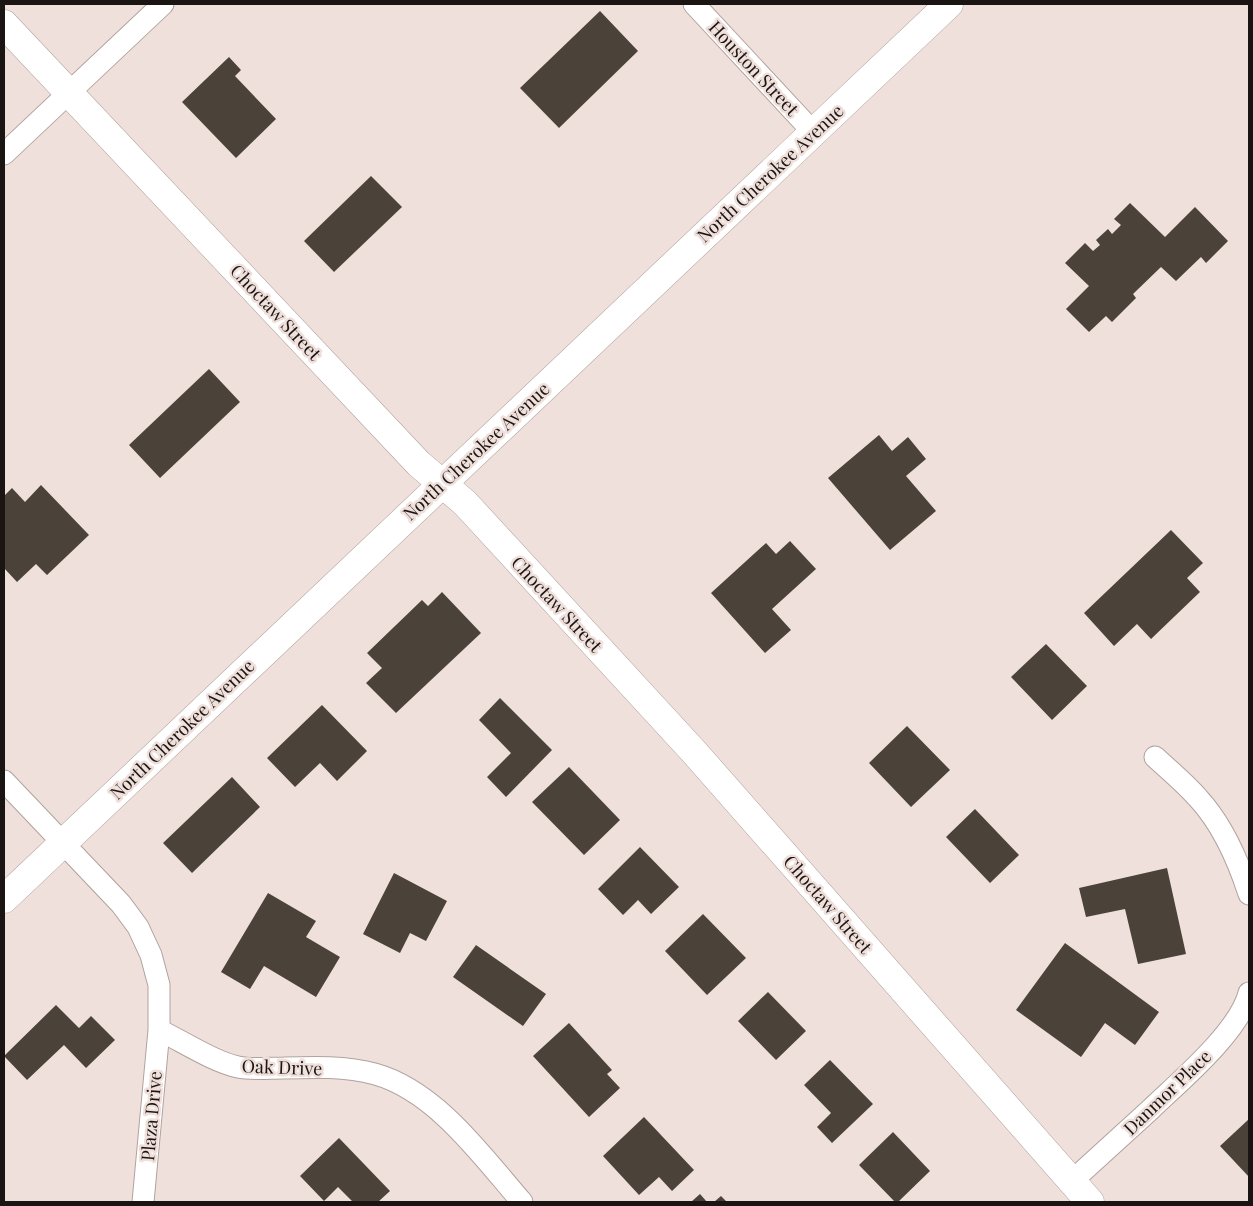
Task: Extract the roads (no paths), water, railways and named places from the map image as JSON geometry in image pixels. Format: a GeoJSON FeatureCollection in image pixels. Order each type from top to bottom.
{"type":"FeatureCollection","features":[{"type":"Feature","properties":{"kind":"street"},"geometry":{"type":"LineString","coordinates":[[4,154],[163,4]]}},
{"type":"Feature","properties":{"kind":"street","name":"Houston Street"},"geometry":{"type":"LineString","coordinates":[[694,4],[813,132]]}},
{"type":"Feature","properties":{"kind":"street","name":"North Cherokee Avenue"},"geometry":{"type":"LineString","coordinates":[[4,899],[949,4]]}},
{"type":"Feature","properties":{"kind":"street","name":"Choctaw Street"},"geometry":{"type":"LineString","coordinates":[[4,24],[419,464],[472,510],[695,753],[1090,1202]]}},
{"type":"Feature","properties":{"kind":"street"},"geometry":{"type":"LineString","coordinates":[[1155,757],[1198,798],[1221,829],[1243,875],[1249,894]]}},
{"type":"Feature","properties":{"kind":"street"},"geometry":{"type":"LineString","coordinates":[[4,781],[120,904],[138,927],[151,955],[158,985],[159,1030]]}},
{"type":"Feature","properties":{"kind":"street","name":"Danmor Place"},"geometry":{"type":"LineString","coordinates":[[1072,1181],[1197,1066],[1224,1035],[1246,1003],[1249,993]]}},
{"type":"Feature","properties":{"kind":"street","name":"Plaza Drive"},"geometry":{"type":"LineString","coordinates":[[143,1202],[159,1030]]}},
{"type":"Feature","properties":{"kind":"street","name":"Oak Drive"},"geometry":{"type":"LineString","coordinates":[[159,1030],[212,1057],[238,1067],[348,1070],[375,1074],[405,1087],[433,1105],[458,1129],[522,1202]]}}]}
